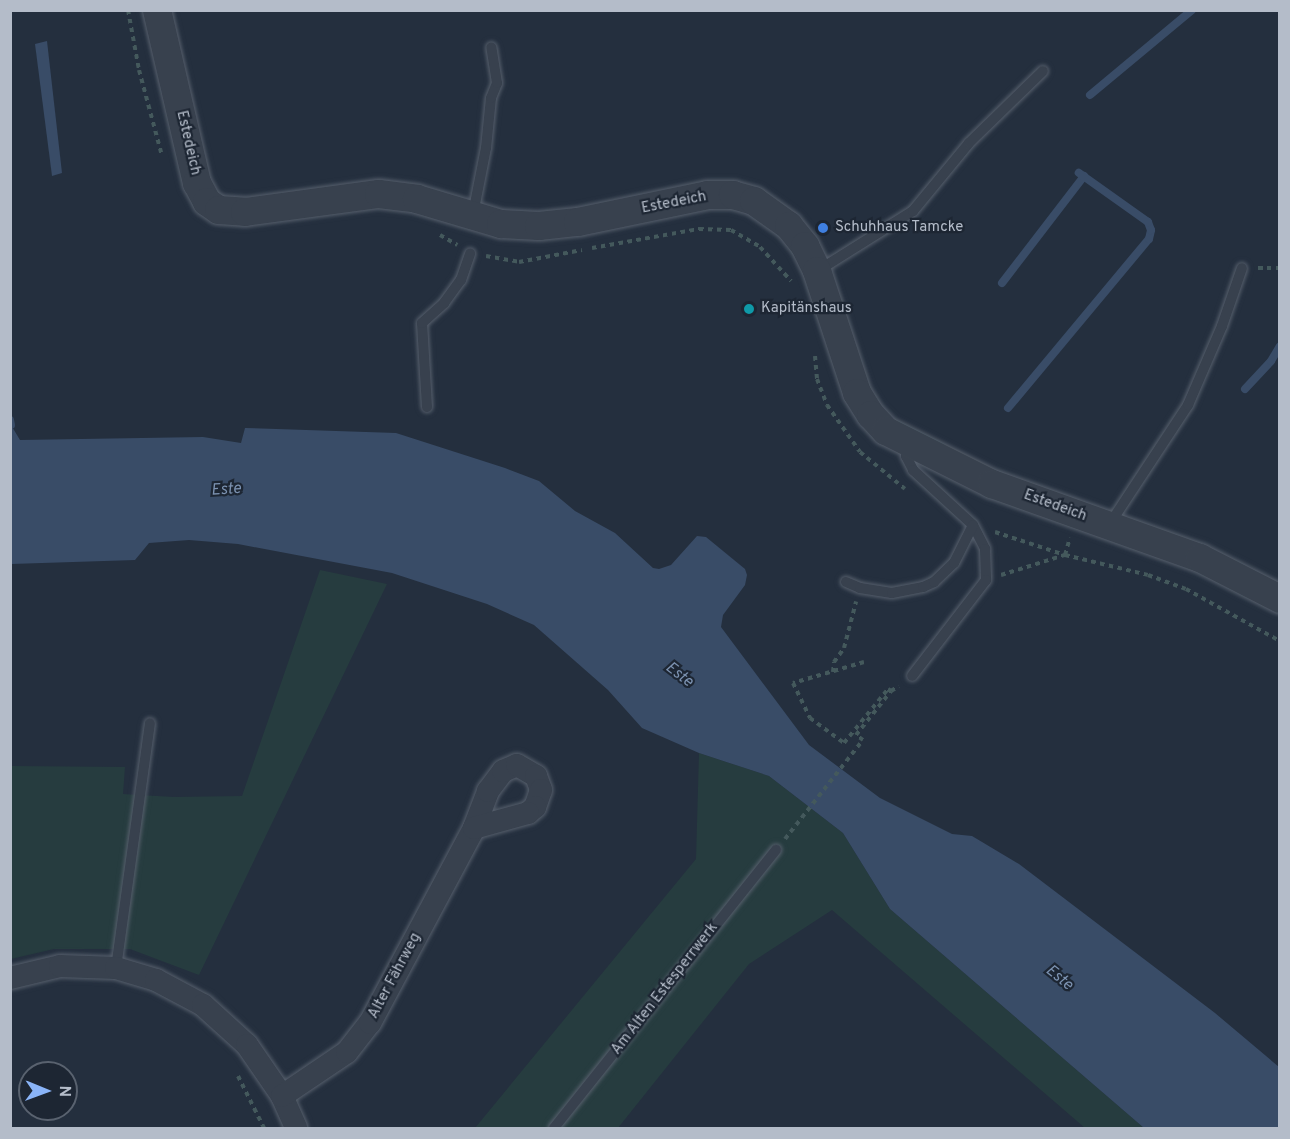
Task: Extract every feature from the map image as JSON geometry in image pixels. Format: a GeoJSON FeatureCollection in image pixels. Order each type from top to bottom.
{"type":"FeatureCollection","features":[{"type":"Feature","properties":{"kind":"street","name":"Estedeich"},"geometry":{"type":"LineString","coordinates":[[158,10],[197,183],[207,202],[219,210],[245,212],[379,194],[417,199],[472,218],[501,224],[539,226],[578,222],[689,198],[733,195],[764,205],[789,226],[805,246],[818,271],[857,393],[871,415],[886,431],[992,484],[1200,558],[1280,599]]}},
{"type":"Feature","properties":{"kind":"street","name":"Alter Fährweg"},"geometry":{"type":"LineString","coordinates":[[282,1096],[347,1052],[370,1023],[474,828]]}},
{"type":"Feature","properties":{"kind":"street"},"geometry":{"type":"LineString","coordinates":[[10,978],[60,966],[116,968],[156,980],[203,1005],[247,1045],[282,1096],[296,1128]]}},
{"type":"Feature","properties":{"kind":"lane"},"geometry":{"type":"LineString","coordinates":[[472,218],[486,148],[490,98],[496,83],[491,47]]}},
{"type":"Feature","properties":{"kind":"lane"},"geometry":{"type":"LineString","coordinates":[[818,271],[913,211],[969,143],[1043,71]]}},
{"type":"Feature","properties":{"kind":"lane"},"geometry":{"type":"LineString","coordinates":[[427,407],[422,323],[444,303],[461,280],[470,254]]}},
{"type":"Feature","properties":{"kind":"lane"},"geometry":{"type":"LineString","coordinates":[[1109,526],[1188,405],[1222,326],[1242,268]]}},
{"type":"Feature","properties":{"kind":"lane"},"geometry":{"type":"LineString","coordinates":[[907,443],[906,456],[913,470],[973,525],[985,549],[986,580],[912,676]]}},
{"type":"Feature","properties":{"kind":"lane"},"geometry":{"type":"LineString","coordinates":[[846,582],[860,588],[892,593],[910,591],[934,582],[954,563],[973,525]]}},
{"type":"Feature","properties":{"kind":"lane"},"geometry":{"type":"LineString","coordinates":[[116,968],[150,723]]}},
{"type":"Feature","properties":{"kind":"lane","name":"Am Alten Estesperrwerk"},"geometry":{"type":"LineString","coordinates":[[554,1128],[776,850]]}},
{"type":"Feature","properties":{"kind":"path"},"geometry":{"type":"LineString","coordinates":[[128,10],[152,124],[165,168]]}},
{"type":"Feature","properties":{"kind":"path"},"geometry":{"type":"LineString","coordinates":[[433,230],[470,254],[519,262],[699,229],[731,230],[760,247],[782,268],[795,288]]}},
{"type":"Feature","properties":{"kind":"path"},"geometry":{"type":"LineString","coordinates":[[814,345],[817,379],[827,405],[860,452],[912,493]]}},
{"type":"Feature","properties":{"kind":"path"},"geometry":{"type":"LineString","coordinates":[[973,525],[1065,555],[1148,575],[1186,589],[1280,641]]}},
{"type":"Feature","properties":{"kind":"path"},"geometry":{"type":"LineString","coordinates":[[986,580],[1065,555]]}},
{"type":"Feature","properties":{"kind":"path"},"geometry":{"type":"LineString","coordinates":[[833,672],[834,662],[844,648],[860,588]]}},
{"type":"Feature","properties":{"kind":"path"},"geometry":{"type":"LineString","coordinates":[[864,662],[793,683],[810,718],[844,743],[888,689],[891,691]]}},
{"type":"Feature","properties":{"kind":"path"},"geometry":{"type":"LineString","coordinates":[[794,828],[863,740],[856,735],[891,691],[912,676]]}},
{"type":"Feature","properties":{"kind":"path"},"geometry":{"type":"LineString","coordinates":[[235,1071],[264,1128]]}},
{"type":"Feature","properties":{"kind":"green space"},"geometry":{"type":"Polygon","coordinates":[[[320,570],[387,584],[199,975],[130,949],[54,949],[11,959],[11,766],[125,767],[123,794],[174,797],[242,796],[320,570]]]}},
{"type":"Feature","properties":{"kind":"green space"},"geometry":{"type":"Polygon","coordinates":[[[699,753],[769,776],[843,833],[890,909],[1144,1128],[1085,1128],[832,910],[749,964],[618,1128],[475,1128],[696,859],[699,753]]]}},
{"type":"Feature","properties":{"kind":"water"},"geometry":{"type":"Polygon","coordinates":[[[47,41],[62,173],[52,176],[35,44],[47,41]]]}},
{"type":"Feature","properties":{"kind":"water","name":"Este"},"geometry":{"type":"Polygon","coordinates":[[[11,425],[20,440],[203,437],[241,443],[245,428],[396,433],[539,481],[575,511],[615,533],[653,568],[659,569],[671,565],[697,536],[706,537],[745,569],[747,575],[745,585],[723,615],[721,627],[809,745],[880,798],[952,834],[972,836],[1019,864],[1215,1013],[1279,1067],[1279,1128],[1144,1128],[890,909],[843,833],[769,776],[699,753],[642,728],[608,690],[534,625],[487,604],[392,573],[238,544],[189,540],[149,543],[135,560],[11,564],[11,425]]]}},
{"type":"Feature","properties":{"kind":"waterway"},"geometry":{"type":"LineString","coordinates":[[1090,95],[1192,10]]}},
{"type":"Feature","properties":{"kind":"waterway"},"geometry":{"type":"LineString","coordinates":[[1008,408],[1149,239],[1151,230],[1148,222],[1079,173]]}},
{"type":"Feature","properties":{"kind":"waterway"},"geometry":{"type":"LineString","coordinates":[[1002,283],[1084,176]]}},
{"type":"Feature","properties":{"kind":"waterway"},"geometry":{"type":"LineString","coordinates":[[1245,389],[1271,361],[1280,346]]}},
{"type":"Feature","properties":{"kind":"waterway"},"geometry":{"type":"LineString","coordinates":[[10,420],[11,425]]}},
{"type":"Feature","properties":{"kind":"place","name":"Schuhhaus Tamcke"},"geometry":{"type":"Point","coordinates":[823,228]}},
{"type":"Feature","properties":{"kind":"place","name":"Kapitänshaus"},"geometry":{"type":"Point","coordinates":[749,309]}}]}
